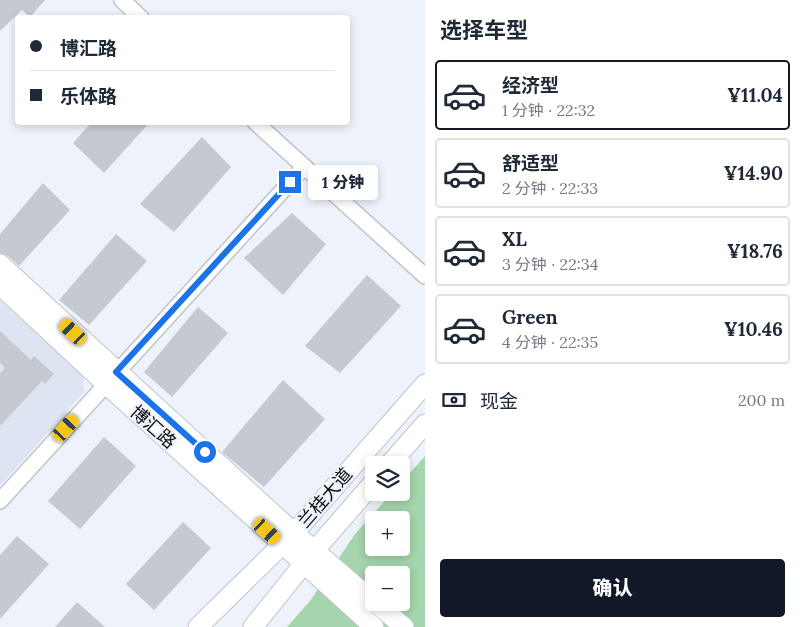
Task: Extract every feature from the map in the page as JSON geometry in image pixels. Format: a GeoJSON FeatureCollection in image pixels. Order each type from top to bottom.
{"type":"FeatureCollection","features":[{"type":"Feature","properties":{"kind":"main road","name":"博汇路"},"geometry":{"type":"LineString","coordinates":[[0,264],[111,378]]}},
{"type":"Feature","properties":{"kind":"main road","name":"博汇路"},"geometry":{"type":"LineString","coordinates":[[0,285],[111,378],[308,557],[374,627]]}},
{"type":"Feature","properties":{"kind":"main road","name":"兰桂大道"},"geometry":{"type":"LineString","coordinates":[[198,627],[288,539],[425,384]]}},
{"type":"Feature","properties":{"kind":"main road"},"geometry":{"type":"LineString","coordinates":[[397,456],[425,424]]}},
{"type":"Feature","properties":{"kind":"main road","name":"兰桂大道"},"geometry":{"type":"LineString","coordinates":[[253,627],[308,557],[365,492]]}},
{"type":"Feature","properties":{"kind":"main road","name":"博汇路"},"geometry":{"type":"LineString","coordinates":[[308,557],[365,596]]}},
{"type":"Feature","properties":{"kind":"main road","name":"博汇路"},"geometry":{"type":"LineString","coordinates":[[385,611],[404,627]]}},
{"type":"Feature","properties":{"kind":"street"},"geometry":{"type":"LineString","coordinates":[[122,0],[138,15]]}},
{"type":"Feature","properties":{"kind":"street"},"geometry":{"type":"LineString","coordinates":[[258,125],[425,276]]}},
{"type":"Feature","properties":{"kind":"street"},"geometry":{"type":"LineString","coordinates":[[0,500],[304,167]]}},
{"type":"Feature","properties":{"kind":"shaded area"},"geometry":{"type":"Polygon","coordinates":[[[0,300],[83,376],[84,392],[0,486],[0,300]]]}},
{"type":"Feature","properties":{"kind":"green space"},"geometry":{"type":"Polygon","coordinates":[[[425,456],[425,627],[287,627],[310,601],[355,534],[365,523],[365,556],[410,556],[410,511],[376,511],[385,501],[410,501],[410,473],[425,456]]]}},
{"type":"Feature","properties":{"kind":"building"},"geometry":{"type":"Polygon","coordinates":[[[0,0],[45,0],[32,15],[28,15],[22,10],[0,31],[0,0]]]}},
{"type":"Feature","properties":{"kind":"building"},"geometry":{"type":"Polygon","coordinates":[[[89,125],[147,125],[104,173],[73,143],[89,125]]]}},
{"type":"Feature","properties":{"kind":"building"},"geometry":{"type":"Polygon","coordinates":[[[202,137],[231,167],[174,232],[140,204],[202,137]]]}},
{"type":"Feature","properties":{"kind":"building"},"geometry":{"type":"Polygon","coordinates":[[[43,183],[70,210],[19,266],[8,256],[0,253],[0,234],[43,183]]]}},
{"type":"Feature","properties":{"kind":"building"},"geometry":{"type":"Polygon","coordinates":[[[292,213],[326,244],[283,295],[244,258],[292,213]]]}},
{"type":"Feature","properties":{"kind":"building"},"geometry":{"type":"Polygon","coordinates":[[[116,234],[147,261],[89,325],[59,300],[116,234]]]}},
{"type":"Feature","properties":{"kind":"building"},"geometry":{"type":"Polygon","coordinates":[[[367,275],[401,306],[340,373],[305,346],[367,275]]]}},
{"type":"Feature","properties":{"kind":"building"},"geometry":{"type":"Polygon","coordinates":[[[198,307],[228,333],[172,397],[144,372],[198,307]]]}},
{"type":"Feature","properties":{"kind":"building"},"geometry":{"type":"Polygon","coordinates":[[[0,331],[31,360],[34,356],[54,374],[45,384],[42,381],[0,426],[0,373],[5,368],[0,363],[0,331]]]}},
{"type":"Feature","properties":{"kind":"building"},"geometry":{"type":"Polygon","coordinates":[[[283,380],[325,419],[264,487],[222,452],[283,380]]]}},
{"type":"Feature","properties":{"kind":"building"},"geometry":{"type":"Polygon","coordinates":[[[104,437],[136,466],[80,529],[48,501],[104,437]]]}},
{"type":"Feature","properties":{"kind":"building"},"geometry":{"type":"Polygon","coordinates":[[[183,522],[211,548],[154,610],[126,584],[183,522]]]}},
{"type":"Feature","properties":{"kind":"building"},"geometry":{"type":"Polygon","coordinates":[[[17,536],[49,564],[0,619],[0,555],[17,536]]]}},
{"type":"Feature","properties":{"kind":"building"},"geometry":{"type":"Polygon","coordinates":[[[77,602],[105,627],[55,627],[77,602]]]}},
{"type":"Feature","properties":{"kind":"route"},"geometry":{"type":"LineString","coordinates":[[205,452],[116,372],[290,182]]}}]}
